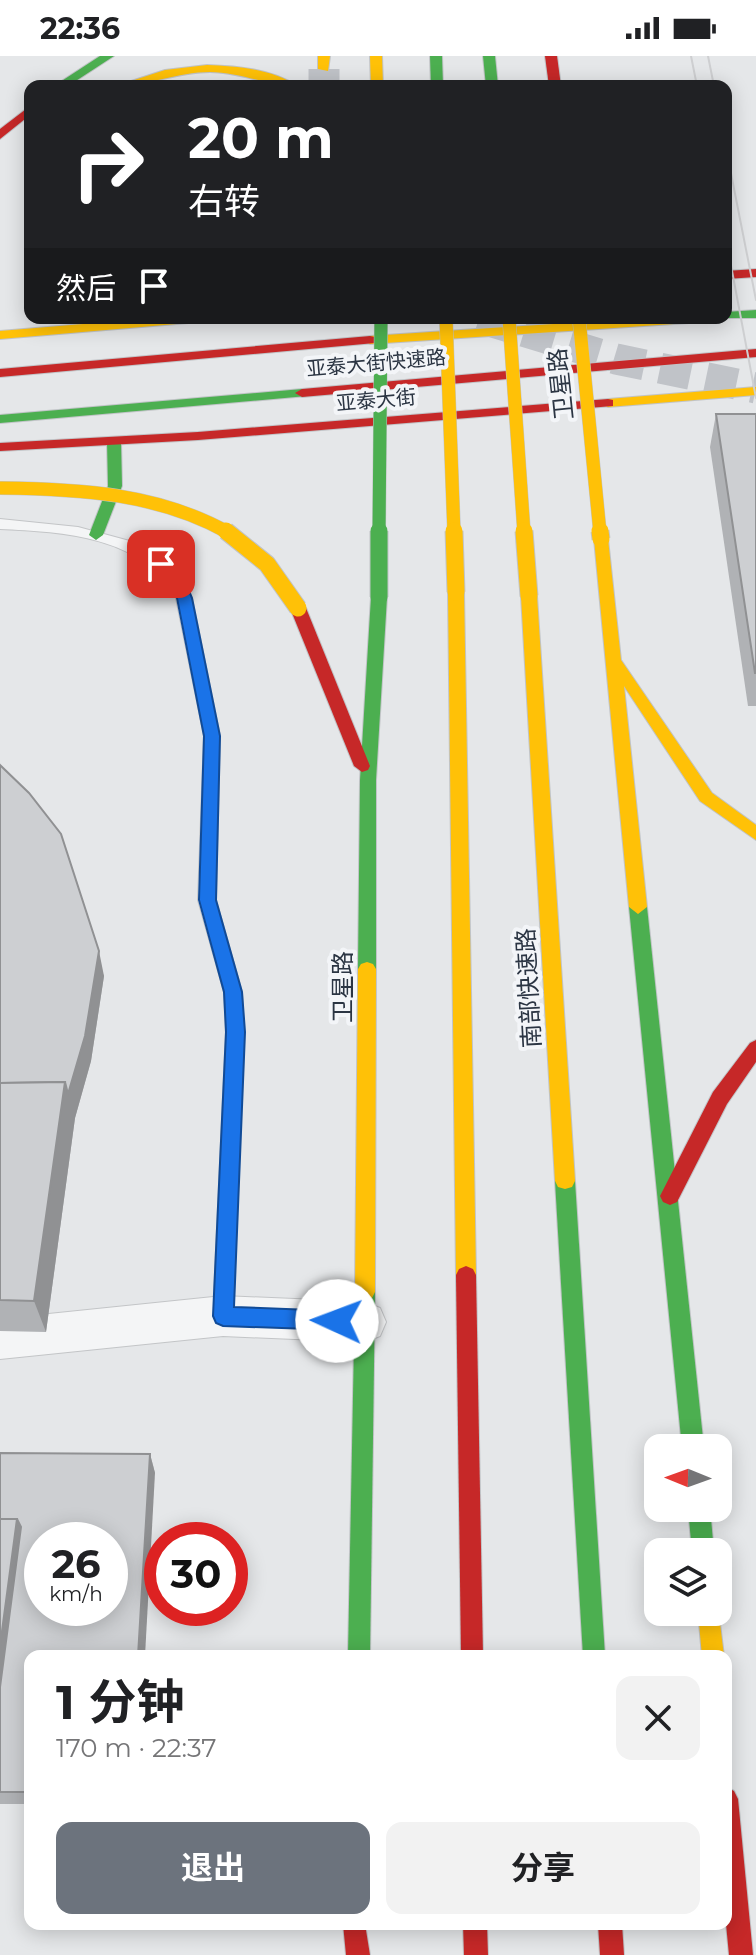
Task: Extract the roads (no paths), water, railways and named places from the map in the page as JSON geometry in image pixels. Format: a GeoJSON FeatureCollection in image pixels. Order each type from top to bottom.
{"type":"FeatureCollection","features":[{"type":"Feature","properties":{"kind":"main road"},"geometry":{"type":"LineString","coordinates":[[70,80],[108,56]]}},
{"type":"Feature","properties":{"kind":"main road"},"geometry":{"type":"LineString","coordinates":[[376,56],[377,80]]}},
{"type":"Feature","properties":{"kind":"main road"},"geometry":{"type":"LineString","coordinates":[[436,56],[437,80]]}},
{"type":"Feature","properties":{"kind":"main road"},"geometry":{"type":"LineString","coordinates":[[489,56],[491,80]]}},
{"type":"Feature","properties":{"kind":"main road"},"geometry":{"type":"LineString","coordinates":[[551,56],[554,80]]}},
{"type":"Feature","properties":{"kind":"main road"},"geometry":{"type":"LineString","coordinates":[[141,80],[169,71],[214,67],[275,80]]}},
{"type":"Feature","properties":{"kind":"main road"},"geometry":{"type":"LineString","coordinates":[[0,135],[24,114]]}},
{"type":"Feature","properties":{"kind":"main road"},"geometry":{"type":"LineString","coordinates":[[732,275],[756,273]]}},
{"type":"Feature","properties":{"kind":"main road"},"geometry":{"type":"LineString","coordinates":[[732,316],[756,314]]}},
{"type":"Feature","properties":{"kind":"main road"},"geometry":{"type":"LineString","coordinates":[[0,335],[129,324]]}},
{"type":"Feature","properties":{"kind":"main road","name":"卫星路"},"geometry":{"type":"LineString","coordinates":[[359,1650],[365,1322],[368,780],[379,597],[381,324]]}},
{"type":"Feature","properties":{"kind":"main road"},"geometry":{"type":"LineString","coordinates":[[446,324],[456,592],[472,1650]]}},
{"type":"Feature","properties":{"kind":"main road","name":"南部快速路"},"geometry":{"type":"LineString","coordinates":[[509,324],[594,1650]]}},
{"type":"Feature","properties":{"kind":"main road","name":"卫星路"},"geometry":{"type":"LineString","coordinates":[[580,324],[692,1434]]}},
{"type":"Feature","properties":{"kind":"main road","name":"亚泰大街快速路"},"geometry":{"type":"LineString","coordinates":[[0,373],[316,344],[614,324]]}},
{"type":"Feature","properties":{"kind":"main road","name":"亚泰大街快速路"},"geometry":{"type":"LineString","coordinates":[[0,419],[756,353]]}},
{"type":"Feature","properties":{"kind":"main road","name":"亚泰大街"},"geometry":{"type":"LineString","coordinates":[[0,447],[114,441],[756,391]]}},
{"type":"Feature","properties":{"kind":"main road"},"geometry":{"type":"LineString","coordinates":[[707,395],[756,401]]}},
{"type":"Feature","properties":{"kind":"main road"},"geometry":{"type":"LineString","coordinates":[[96,535],[115,486],[114,441]]}},
{"type":"Feature","properties":{"kind":"main road"},"geometry":{"type":"LineString","coordinates":[[0,488],[70,488],[162,503],[196,517],[254,551],[298,608],[368,780]]}},
{"type":"Feature","properties":{"kind":"main road"},"geometry":{"type":"LineString","coordinates":[[612,655],[706,797],[756,834]]}},
{"type":"Feature","properties":{"kind":"main road"},"geometry":{"type":"LineString","coordinates":[[670,1196],[720,1098],[756,1048]]}},
{"type":"Feature","properties":{"kind":"main road"},"geometry":{"type":"LineString","coordinates":[[710,1626],[712,1650]]}},
{"type":"Feature","properties":{"kind":"main road"},"geometry":{"type":"LineString","coordinates":[[732,1861],[741,1955]]}},
{"type":"Feature","properties":{"kind":"main road"},"geometry":{"type":"LineString","coordinates":[[351,1955],[354,1930]]}},
{"type":"Feature","properties":{"kind":"main road"},"geometry":{"type":"LineString","coordinates":[[355,1930],[358,1955]]}},
{"type":"Feature","properties":{"kind":"main road"},"geometry":{"type":"LineString","coordinates":[[475,1930],[476,1955]]}},
{"type":"Feature","properties":{"kind":"main road"},"geometry":{"type":"LineString","coordinates":[[610,1930],[612,1955]]}},
{"type":"Feature","properties":{"kind":"street"},"geometry":{"type":"LineString","coordinates":[[0,1339],[223,1316],[365,1322]]}},
{"type":"Feature","properties":{"kind":"lane"},"geometry":{"type":"LineString","coordinates":[[0,524],[96,535],[151,559],[177,578],[212,736],[207,900],[233,992],[235,1032],[223,1316]]}},
{"type":"Feature","properties":{"kind":"tunnel"},"geometry":{"type":"LineString","coordinates":[[324,69],[324,80]]}},
{"type":"Feature","properties":{"kind":"tunnel"},"geometry":{"type":"LineString","coordinates":[[499,324],[616,359],[756,388]]}},
{"type":"Feature","properties":{"kind":"tram line"},"geometry":{"type":"LineString","coordinates":[[691,56],[696,80]]}},
{"type":"Feature","properties":{"kind":"tram line"},"geometry":{"type":"LineString","coordinates":[[708,56],[713,80]]}},
{"type":"Feature","properties":{"kind":"tram line"},"geometry":{"type":"LineString","coordinates":[[732,178],[756,300]]}},
{"type":"Feature","properties":{"kind":"tram line"},"geometry":{"type":"LineString","coordinates":[[732,271],[756,398]]}}]}
